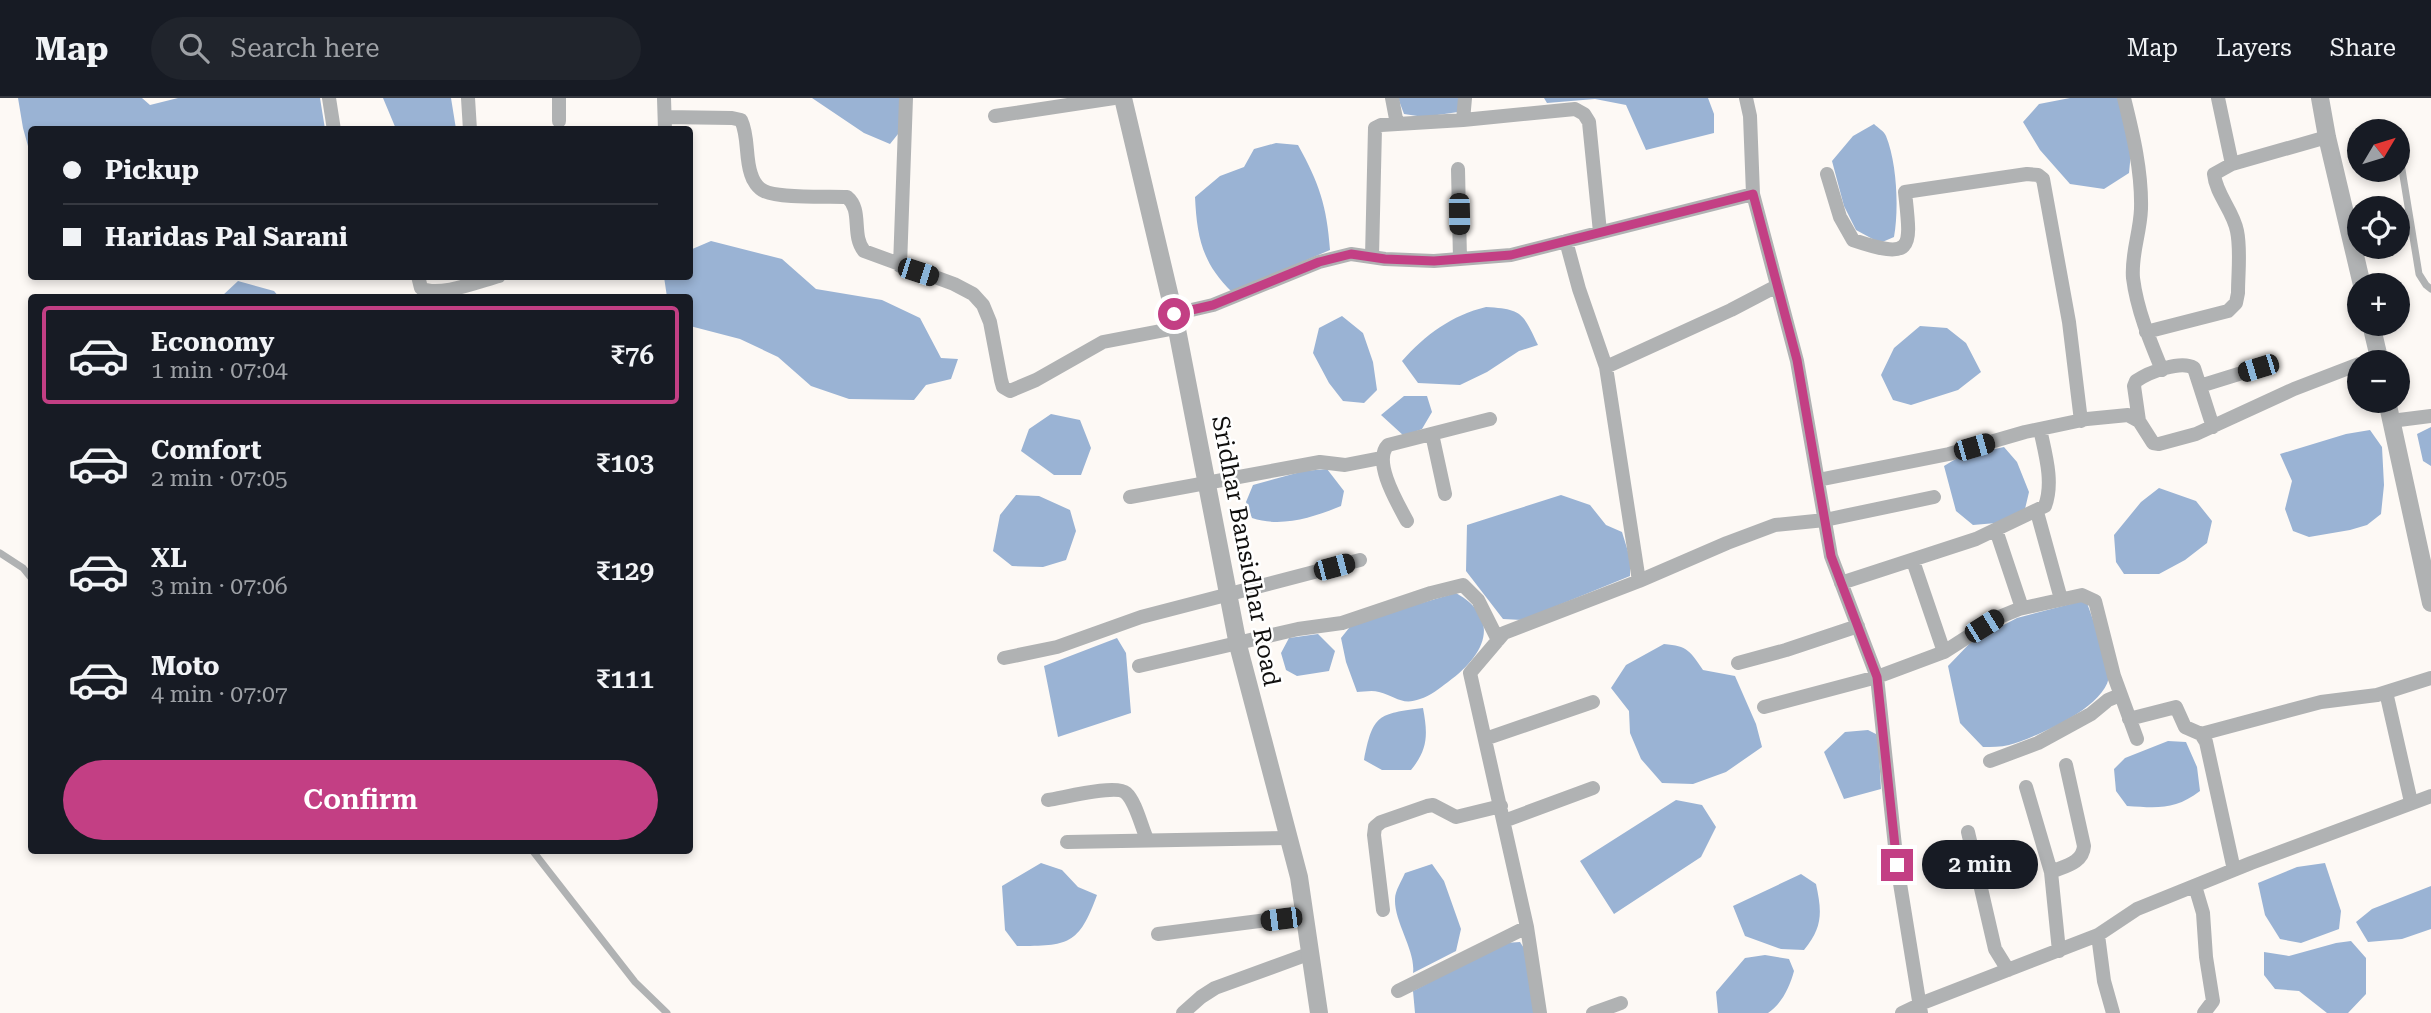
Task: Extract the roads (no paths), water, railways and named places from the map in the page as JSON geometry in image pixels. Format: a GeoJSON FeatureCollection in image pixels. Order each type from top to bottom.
{"type":"FeatureCollection","features":[{"type":"Feature","properties":{"kind":"street"},"geometry":{"type":"LineString","coordinates":[[328,98],[333,126]]}},
{"type":"Feature","properties":{"kind":"street"},"geometry":{"type":"LineString","coordinates":[[468,98],[470,126]]}},
{"type":"Feature","properties":{"kind":"street"},"geometry":{"type":"LineString","coordinates":[[559,98],[559,121]]}},
{"type":"Feature","properties":{"kind":"street"},"geometry":{"type":"LineString","coordinates":[[664,98],[665,123],[732,118],[741,120],[745,129],[750,173],[763,191],[847,197],[855,208],[860,246],[864,251],[954,284],[973,295],[983,305],[993,331],[1003,387],[1010,391],[1103,342],[1175,321],[1319,262],[1351,254],[1434,261],[1511,255],[1753,194]]}},
{"type":"Feature","properties":{"kind":"street"},"geometry":{"type":"LineString","coordinates":[[900,266],[906,98]]}},
{"type":"Feature","properties":{"kind":"street"},"geometry":{"type":"LineString","coordinates":[[995,116],[1114,98]]}},
{"type":"Feature","properties":{"kind":"street","name":"Sridhar Bansidhar Road"},"geometry":{"type":"LineString","coordinates":[[1123,98],[1175,321],[1238,645],[1290,838],[1306,915],[1319,1013]]}},
{"type":"Feature","properties":{"kind":"street"},"geometry":{"type":"LineString","coordinates":[[1392,98],[1397,124]]}},
{"type":"Feature","properties":{"kind":"street"},"geometry":{"type":"LineString","coordinates":[[1463,120],[1465,98]]}},
{"type":"Feature","properties":{"kind":"street"},"geometry":{"type":"LineString","coordinates":[[1746,98],[1750,116],[1753,194],[1797,360],[1831,556],[1877,677],[1897,865],[1921,1009]]}},
{"type":"Feature","properties":{"kind":"street"},"geometry":{"type":"LineString","coordinates":[[2124,98],[2135,142],[2141,208],[2139,233],[2132,254],[2133,281],[2146,332],[2162,370]]}},
{"type":"Feature","properties":{"kind":"street"},"geometry":{"type":"LineString","coordinates":[[2218,98],[2232,164]]}},
{"type":"Feature","properties":{"kind":"street"},"geometry":{"type":"LineString","coordinates":[[2320,98],[2359,273]]}},
{"type":"Feature","properties":{"kind":"street"},"geometry":{"type":"LineString","coordinates":[[1372,257],[1374,136],[1376,128],[1381,125],[1575,109],[1584,114],[1589,122],[1600,232]]}},
{"type":"Feature","properties":{"kind":"street"},"geometry":{"type":"LineString","coordinates":[[2146,332],[2228,311],[2236,303],[2237,230],[2225,201],[2215,187],[2214,174],[2232,164],[2327,137]]}},
{"type":"Feature","properties":{"kind":"street"},"geometry":{"type":"LineString","coordinates":[[1458,169],[1460,259]]}},
{"type":"Feature","properties":{"kind":"street"},"geometry":{"type":"LineString","coordinates":[[1827,174],[1840,217],[1853,240],[1878,248],[1899,249],[1907,243],[1910,235],[1905,192],[2027,174],[2038,175],[2043,179],[2069,323],[2081,421]]}},
{"type":"Feature","properties":{"kind":"street"},"geometry":{"type":"LineString","coordinates":[[1566,241],[1606,368],[1639,581]]}},
{"type":"Feature","properties":{"kind":"street"},"geometry":{"type":"LineString","coordinates":[[419,280],[421,288],[428,292],[439,292],[478,280]]}},
{"type":"Feature","properties":{"kind":"street"},"geometry":{"type":"LineString","coordinates":[[1606,368],[1777,286]]}},
{"type":"Feature","properties":{"kind":"street"},"geometry":{"type":"LineString","coordinates":[[2213,427],[2194,368],[2190,365],[2141,377],[2134,386],[2139,421],[2153,443],[2159,444],[2196,434],[2213,427],[2294,389],[2347,369]]}},
{"type":"Feature","properties":{"kind":"street"},"geometry":{"type":"LineString","coordinates":[[2200,386],[2258,368]]}},
{"type":"Feature","properties":{"kind":"street"},"geometry":{"type":"LineString","coordinates":[[2389,413],[2431,603]]}},
{"type":"Feature","properties":{"kind":"street"},"geometry":{"type":"LineString","coordinates":[[1818,480],[1949,454],[2040,429],[2081,421],[2128,415],[2139,421]]}},
{"type":"Feature","properties":{"kind":"street"},"geometry":{"type":"LineString","coordinates":[[2391,421],[2431,416]]}},
{"type":"Feature","properties":{"kind":"street"},"geometry":{"type":"LineString","coordinates":[[1407,521],[1392,494],[1381,458],[1383,449],[1388,445],[1490,419]]}},
{"type":"Feature","properties":{"kind":"street"},"geometry":{"type":"LineString","coordinates":[[1841,583],[1913,561],[1996,530],[2045,506],[2048,498],[2048,474],[2040,429]]}},
{"type":"Feature","properties":{"kind":"street"},"geometry":{"type":"LineString","coordinates":[[1432,434],[1445,494]]}},
{"type":"Feature","properties":{"kind":"street"},"geometry":{"type":"LineString","coordinates":[[1130,497],[1320,462],[1345,465],[1381,458]]}},
{"type":"Feature","properties":{"kind":"street"},"geometry":{"type":"LineString","coordinates":[[1540,1013],[1527,927],[1470,673],[1504,633],[1639,581],[1727,543],[1775,525],[1825,520],[1934,497]]}},
{"type":"Feature","properties":{"kind":"street"},"geometry":{"type":"LineString","coordinates":[[2037,512],[2061,599]]}},
{"type":"Feature","properties":{"kind":"street"},"geometry":{"type":"LineString","coordinates":[[1996,530],[2022,608]]}},
{"type":"Feature","properties":{"kind":"street"},"geometry":{"type":"LineString","coordinates":[[1004,658],[1057,647],[1141,617],[1360,559]]}},
{"type":"Feature","properties":{"kind":"street"},"geometry":{"type":"LineString","coordinates":[[1913,561],[1944,652]]}},
{"type":"Feature","properties":{"kind":"street"},"geometry":{"type":"LineString","coordinates":[[1139,666],[1298,629],[1342,623],[1463,585],[1478,600],[1498,640]]}},
{"type":"Feature","properties":{"kind":"street"},"geometry":{"type":"LineString","coordinates":[[1765,707],[1877,677],[1944,652],[1997,618],[2022,608],[2082,595],[2095,601],[2120,695],[2137,739]]}},
{"type":"Feature","properties":{"kind":"street"},"geometry":{"type":"LineString","coordinates":[[1738,663],[1858,626]]}},
{"type":"Feature","properties":{"kind":"street"},"geometry":{"type":"LineString","coordinates":[[2201,734],[2321,702],[2386,692],[2431,678]]}},
{"type":"Feature","properties":{"kind":"street"},"geometry":{"type":"LineString","coordinates":[[2386,692],[2411,802]]}},
{"type":"Feature","properties":{"kind":"street"},"geometry":{"type":"LineString","coordinates":[[1990,761],[2038,743],[2120,695]]}},
{"type":"Feature","properties":{"kind":"street"},"geometry":{"type":"LineString","coordinates":[[1485,739],[1593,702]]}},
{"type":"Feature","properties":{"kind":"street"},"geometry":{"type":"LineString","coordinates":[[2130,719],[2176,707],[2185,727],[2201,734],[2206,742],[2234,870]]}},
{"type":"Feature","properties":{"kind":"street"},"geometry":{"type":"LineString","coordinates":[[2051,872],[2084,855],[2066,765]]}},
{"type":"Feature","properties":{"kind":"street"},"geometry":{"type":"LineString","coordinates":[[2025,787],[2051,872],[2059,951]]}},
{"type":"Feature","properties":{"kind":"street"},"geometry":{"type":"LineString","coordinates":[[1504,821],[1592,789]]}},
{"type":"Feature","properties":{"kind":"street"},"geometry":{"type":"LineString","coordinates":[[1048,800],[1122,790],[1129,796],[1147,839]]}},
{"type":"Feature","properties":{"kind":"street"},"geometry":{"type":"LineString","coordinates":[[1902,1013],[1921,1009],[2008,970],[2098,935],[2137,909],[2431,796]]}},
{"type":"Feature","properties":{"kind":"street"},"geometry":{"type":"LineString","coordinates":[[1383,910],[1375,827],[1381,822],[1433,804],[1456,817],[1501,806]]}},
{"type":"Feature","properties":{"kind":"street"},"geometry":{"type":"LineString","coordinates":[[1968,832],[1995,949],[2008,970]]}},
{"type":"Feature","properties":{"kind":"street"},"geometry":{"type":"LineString","coordinates":[[1067,842],[1290,838]]}},
{"type":"Feature","properties":{"kind":"street"},"geometry":{"type":"LineString","coordinates":[[2195,886],[2203,913],[2213,1001],[2204,1013]]}},
{"type":"Feature","properties":{"kind":"street"},"geometry":{"type":"LineString","coordinates":[[1158,934],[1306,915]]}},
{"type":"Feature","properties":{"kind":"street"},"geometry":{"type":"LineString","coordinates":[[1398,991],[1527,927]]}},
{"type":"Feature","properties":{"kind":"street"},"geometry":{"type":"LineString","coordinates":[[2098,935],[2104,981],[2113,1013]]}},
{"type":"Feature","properties":{"kind":"street"},"geometry":{"type":"LineString","coordinates":[[1183,1013],[1215,988],[1311,953]]}},
{"type":"Feature","properties":{"kind":"street"},"geometry":{"type":"LineString","coordinates":[[1593,1013],[1621,1003]]}},
{"type":"Feature","properties":{"kind":"lane"},"geometry":{"type":"LineString","coordinates":[[2404,182],[2419,274],[2431,289]]}},
{"type":"Feature","properties":{"kind":"lane"},"geometry":{"type":"LineString","coordinates":[[0,553],[28,574]]}},
{"type":"Feature","properties":{"kind":"lane"},"geometry":{"type":"LineString","coordinates":[[535,854],[635,982],[667,1013]]}},
{"type":"Feature","properties":{"kind":"water"},"geometry":{"type":"Polygon","coordinates":[[[18,98],[142,98],[150,105],[178,98],[320,98],[325,126],[28,126],[28,146],[18,98]]]}},
{"type":"Feature","properties":{"kind":"water"},"geometry":{"type":"Polygon","coordinates":[[[383,98],[451,98],[456,126],[395,126],[383,98]]]}},
{"type":"Feature","properties":{"kind":"water"},"geometry":{"type":"Polygon","coordinates":[[[812,98],[901,98],[902,129],[890,144],[864,133],[812,98]]]}},
{"type":"Feature","properties":{"kind":"water"},"geometry":{"type":"Polygon","coordinates":[[[1398,98],[1462,98],[1458,112],[1424,117],[1404,114],[1398,98]]]}},
{"type":"Feature","properties":{"kind":"water"},"geometry":{"type":"Polygon","coordinates":[[[1544,98],[1708,98],[1714,114],[1714,133],[1646,150],[1626,105],[1595,99],[1547,103],[1544,98]]]}},
{"type":"Feature","properties":{"kind":"water"},"geometry":{"type":"Polygon","coordinates":[[[2070,98],[2121,98],[2132,142],[2129,173],[2104,189],[2070,184],[2040,150],[2023,122],[2039,104],[2070,98]]]}},
{"type":"Feature","properties":{"kind":"water"},"geometry":{"type":"Polygon","coordinates":[[[1874,124],[1886,136],[1890,147],[1896,186],[1894,237],[1880,243],[1856,230],[1844,206],[1832,161],[1853,136],[1874,124]]]}},
{"type":"Feature","properties":{"kind":"water"},"geometry":{"type":"Polygon","coordinates":[[[1276,143],[1298,145],[1317,183],[1327,220],[1330,250],[1232,292],[1214,271],[1203,249],[1197,225],[1195,197],[1220,176],[1244,167],[1254,149],[1276,143]]]}},
{"type":"Feature","properties":{"kind":"water"},"geometry":{"type":"Polygon","coordinates":[[[711,241],[782,259],[816,289],[882,300],[920,318],[941,358],[958,359],[951,379],[926,385],[914,400],[849,399],[811,386],[778,357],[740,339],[693,327],[693,294],[667,294],[664,280],[693,280],[693,249],[711,241]]]}},
{"type":"Feature","properties":{"kind":"water"},"geometry":{"type":"Polygon","coordinates":[[[238,281],[276,294],[224,294],[238,281]]]}},
{"type":"Feature","properties":{"kind":"water"},"geometry":{"type":"Polygon","coordinates":[[[1486,307],[1507,309],[1520,315],[1538,345],[1519,351],[1487,372],[1460,385],[1418,383],[1402,361],[1440,327],[1462,315],[1486,307]]]}},
{"type":"Feature","properties":{"kind":"water"},"geometry":{"type":"Polygon","coordinates":[[[1342,316],[1363,333],[1373,362],[1377,390],[1364,403],[1343,401],[1329,383],[1313,353],[1319,328],[1342,316]]]}},
{"type":"Feature","properties":{"kind":"water"},"geometry":{"type":"Polygon","coordinates":[[[1920,326],[1947,328],[1966,343],[1981,372],[1958,390],[1911,405],[1893,400],[1881,375],[1894,348],[1920,326]]]}},
{"type":"Feature","properties":{"kind":"water"},"geometry":{"type":"Polygon","coordinates":[[[1404,396],[1427,396],[1432,412],[1422,429],[1404,436],[1381,415],[1404,396]]]}},
{"type":"Feature","properties":{"kind":"water"},"geometry":{"type":"Polygon","coordinates":[[[1051,414],[1080,420],[1091,448],[1081,475],[1054,475],[1021,451],[1029,429],[1051,414]]]}},
{"type":"Feature","properties":{"kind":"water"},"geometry":{"type":"Polygon","coordinates":[[[2431,427],[2431,466],[2423,461],[2417,434],[2431,427]]]}},
{"type":"Feature","properties":{"kind":"water"},"geometry":{"type":"Polygon","coordinates":[[[2370,430],[2382,447],[2384,485],[2381,514],[2367,525],[2350,530],[2309,537],[2293,531],[2285,509],[2292,481],[2280,454],[2346,434],[2370,430]]]}},
{"type":"Feature","properties":{"kind":"water"},"geometry":{"type":"Polygon","coordinates":[[[2004,447],[2017,462],[2029,492],[2025,509],[1996,523],[1973,525],[1956,511],[1944,466],[1959,457],[2004,447]]]}},
{"type":"Feature","properties":{"kind":"water"},"geometry":{"type":"Polygon","coordinates":[[[1327,469],[1344,491],[1341,506],[1309,517],[1286,521],[1252,518],[1246,502],[1253,485],[1304,471],[1327,469]]]}},
{"type":"Feature","properties":{"kind":"water"},"geometry":{"type":"Polygon","coordinates":[[[2159,488],[2196,501],[2212,521],[2207,543],[2185,560],[2159,574],[2124,574],[2116,562],[2114,535],[2141,502],[2159,488]]]}},
{"type":"Feature","properties":{"kind":"water"},"geometry":{"type":"Polygon","coordinates":[[[1016,495],[1039,496],[1070,510],[1076,531],[1066,560],[1043,567],[1012,566],[993,551],[1000,515],[1016,495]]]}},
{"type":"Feature","properties":{"kind":"water"},"geometry":{"type":"Polygon","coordinates":[[[1561,495],[1590,505],[1606,525],[1622,532],[1630,558],[1630,576],[1522,620],[1503,619],[1466,571],[1467,525],[1561,495]]]}},
{"type":"Feature","properties":{"kind":"water"},"geometry":{"type":"Polygon","coordinates":[[[1456,593],[1471,604],[1480,615],[1484,626],[1479,650],[1461,672],[1431,694],[1414,701],[1403,701],[1376,691],[1357,692],[1341,638],[1353,623],[1456,593]]]}},
{"type":"Feature","properties":{"kind":"water"},"geometry":{"type":"Polygon","coordinates":[[[2086,600],[2108,665],[2107,684],[2086,707],[2053,727],[2009,745],[1983,747],[1960,723],[1948,666],[1971,642],[2017,618],[2086,600]]]}},
{"type":"Feature","properties":{"kind":"water"},"geometry":{"type":"Polygon","coordinates":[[[1318,634],[1335,651],[1329,671],[1297,676],[1286,670],[1281,653],[1289,638],[1318,634]]]}},
{"type":"Feature","properties":{"kind":"water"},"geometry":{"type":"Polygon","coordinates":[[[1117,638],[1126,653],[1131,713],[1058,737],[1044,666],[1117,638]]]}},
{"type":"Feature","properties":{"kind":"water"},"geometry":{"type":"Polygon","coordinates":[[[1664,644],[1688,651],[1703,670],[1735,676],[1756,724],[1762,747],[1726,772],[1693,784],[1662,783],[1641,759],[1630,733],[1629,711],[1611,688],[1626,665],[1664,644]]]}},
{"type":"Feature","properties":{"kind":"water"},"geometry":{"type":"Polygon","coordinates":[[[1423,708],[1426,726],[1424,748],[1411,770],[1382,770],[1364,760],[1371,733],[1380,719],[1396,712],[1423,708]]]}},
{"type":"Feature","properties":{"kind":"water"},"geometry":{"type":"Polygon","coordinates":[[[1868,730],[1878,735],[1881,789],[1844,799],[1824,752],[1845,732],[1868,730]]]}},
{"type":"Feature","properties":{"kind":"water"},"geometry":{"type":"Polygon","coordinates":[[[2168,741],[2186,742],[2197,767],[2200,791],[2174,805],[2127,806],[2116,791],[2114,769],[2125,758],[2168,741]]]}},
{"type":"Feature","properties":{"kind":"water"},"geometry":{"type":"Polygon","coordinates":[[[1676,800],[1702,805],[1716,827],[1701,857],[1614,914],[1580,861],[1676,800]]]}},
{"type":"Feature","properties":{"kind":"water"},"geometry":{"type":"Polygon","coordinates":[[[1041,863],[1062,870],[1078,887],[1097,895],[1084,924],[1069,939],[1048,945],[1017,946],[1005,930],[1002,886],[1041,863]]]}},
{"type":"Feature","properties":{"kind":"water"},"geometry":{"type":"Polygon","coordinates":[[[2325,863],[2341,911],[2339,929],[2301,943],[2280,939],[2265,915],[2258,883],[2297,867],[2325,863]]]}},
{"type":"Feature","properties":{"kind":"water"},"geometry":{"type":"Polygon","coordinates":[[[1432,864],[1444,881],[1461,929],[1456,951],[1413,973],[1411,955],[1398,917],[1395,896],[1405,873],[1432,864]]]}},
{"type":"Feature","properties":{"kind":"water"},"geometry":{"type":"Polygon","coordinates":[[[1801,874],[1816,884],[1820,911],[1815,934],[1804,950],[1781,949],[1745,936],[1733,906],[1801,874]]]}},
{"type":"Feature","properties":{"kind":"water"},"geometry":{"type":"Polygon","coordinates":[[[2431,886],[2431,929],[2402,939],[2368,942],[2356,922],[2372,909],[2431,886]]]}},
{"type":"Feature","properties":{"kind":"water"},"geometry":{"type":"Polygon","coordinates":[[[2351,941],[2366,958],[2366,994],[2348,1013],[2327,1013],[2299,991],[2275,989],[2264,975],[2264,952],[2289,956],[2351,941]]]}},
{"type":"Feature","properties":{"kind":"water"},"geometry":{"type":"Polygon","coordinates":[[[1520,942],[1531,959],[1535,1013],[1415,1013],[1413,991],[1505,943],[1520,942]]]}},
{"type":"Feature","properties":{"kind":"water"},"geometry":{"type":"Polygon","coordinates":[[[1765,955],[1789,959],[1794,971],[1788,989],[1777,1005],[1768,1013],[1718,1013],[1716,992],[1745,958],[1765,955]]]}}]}
